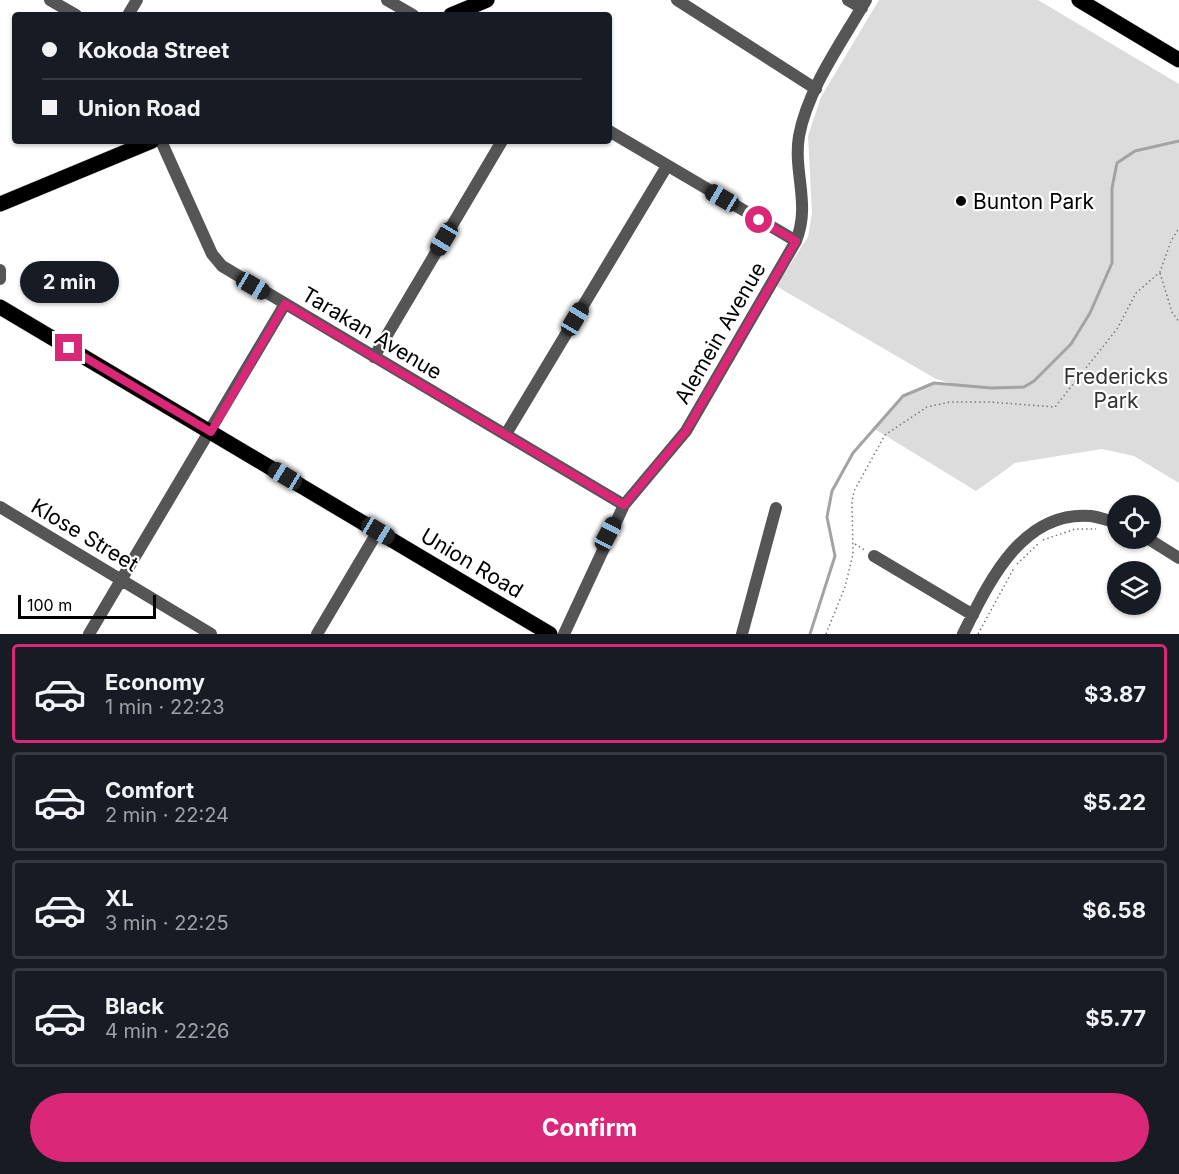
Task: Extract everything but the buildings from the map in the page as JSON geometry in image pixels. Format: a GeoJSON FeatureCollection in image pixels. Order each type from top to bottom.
{"type":"FeatureCollection","features":[{"type":"Feature","properties":{"kind":"main road"},"geometry":{"type":"LineString","coordinates":[[458,12],[487,0]]}},
{"type":"Feature","properties":{"kind":"main road"},"geometry":{"type":"LineString","coordinates":[[1079,0],[1179,60]]}},
{"type":"Feature","properties":{"kind":"main road"},"geometry":{"type":"LineString","coordinates":[[0,204],[145,144]]}},
{"type":"Feature","properties":{"kind":"main road","name":"Union Road"},"geometry":{"type":"LineString","coordinates":[[0,307],[378,531],[529,628],[550,634]]}},
{"type":"Feature","properties":{"kind":"street"},"geometry":{"type":"LineString","coordinates":[[50,0],[71,12]]}},
{"type":"Feature","properties":{"kind":"street"},"geometry":{"type":"LineString","coordinates":[[387,0],[408,12]]}},
{"type":"Feature","properties":{"kind":"street"},"geometry":{"type":"LineString","coordinates":[[677,0],[816,89]]}},
{"type":"Feature","properties":{"kind":"street"},"geometry":{"type":"LineString","coordinates":[[848,0],[864,4]]}},
{"type":"Feature","properties":{"kind":"street","name":"Alemein Avenue"},"geometry":{"type":"LineString","coordinates":[[564,634],[624,505],[686,431],[796,241],[804,211],[799,138],[816,89],[864,4]]}},
{"type":"Feature","properties":{"kind":"street"},"geometry":{"type":"LineString","coordinates":[[612,133],[796,241]]}},
{"type":"Feature","properties":{"kind":"street","name":"Tarakan Avenue"},"geometry":{"type":"LineString","coordinates":[[162,144],[212,254],[237,277],[624,505]]}},
{"type":"Feature","properties":{"kind":"street"},"geometry":{"type":"LineString","coordinates":[[374,357],[500,144]]}},
{"type":"Feature","properties":{"kind":"street"},"geometry":{"type":"LineString","coordinates":[[506,435],[667,166]]}},
{"type":"Feature","properties":{"kind":"street"},"geometry":{"type":"LineString","coordinates":[[0,270],[0,279]]}},
{"type":"Feature","properties":{"kind":"street"},"geometry":{"type":"LineString","coordinates":[[89,634],[285,304]]}},
{"type":"Feature","properties":{"kind":"street","name":"Klose Street"},"geometry":{"type":"LineString","coordinates":[[0,507],[211,634]]}},
{"type":"Feature","properties":{"kind":"street"},"geometry":{"type":"LineString","coordinates":[[742,634],[776,508]]}},
{"type":"Feature","properties":{"kind":"street"},"geometry":{"type":"LineString","coordinates":[[963,634],[1008,555],[1028,534],[1060,518],[1091,516],[1107,520]]}},
{"type":"Feature","properties":{"kind":"street"},"geometry":{"type":"LineString","coordinates":[[317,634],[378,531]]}},
{"type":"Feature","properties":{"kind":"street"},"geometry":{"type":"LineString","coordinates":[[1161,547],[1179,558]]}},
{"type":"Feature","properties":{"kind":"street"},"geometry":{"type":"LineString","coordinates":[[874,556],[973,615]]}},
{"type":"Feature","properties":{"kind":"path"},"geometry":{"type":"LineString","coordinates":[[826,634],[845,587],[854,543],[852,502],[854,491],[885,435],[927,407],[950,402],[1054,407],[1112,338],[1136,293],[1160,272],[1171,241],[1179,228]]}},
{"type":"Feature","properties":{"kind":"path"},"geometry":{"type":"LineString","coordinates":[[1160,272],[1172,312],[1179,322]]}},
{"type":"Feature","properties":{"kind":"path"},"geometry":{"type":"LineString","coordinates":[[978,634],[1016,566],[1032,549],[1050,536],[1075,529],[1096,529]]}},
{"type":"Feature","properties":{"kind":"path"},"geometry":{"type":"LineString","coordinates":[[854,543],[874,556]]}},
{"type":"Feature","properties":{"kind":"green space","name":"Bunton Park"},"geometry":{"type":"Polygon","coordinates":[[[879,0],[1038,0],[1179,84],[1179,483],[1134,456],[1102,449],[1015,463],[976,491],[873,428],[903,396],[934,383],[954,384],[936,379],[776,286],[808,237],[812,213],[808,136],[821,97],[879,0]]]}},
{"type":"Feature","properties":{"kind":"waterway"},"geometry":{"type":"LineString","coordinates":[[810,634],[835,556],[827,517],[832,491],[853,453],[903,396],[934,383],[991,388],[1024,387],[1034,381],[1071,344],[1090,313],[1112,263],[1112,188],[1117,163],[1135,151],[1179,141]]}},
{"type":"Feature","properties":{"kind":"place","name":"Bunton Park"},"geometry":{"type":"Point","coordinates":[961,201]}},
{"type":"Feature","properties":{"kind":"route"},"geometry":{"type":"LineString","coordinates":[[69,348],[211,432],[285,304],[624,505],[686,431],[796,241],[759,220]]}},
{"type":"Feature","properties":{"kind":"park label","name":"Fredericks Park"},"geometry":{"type":"Point","coordinates":[1116,388]}}]}
